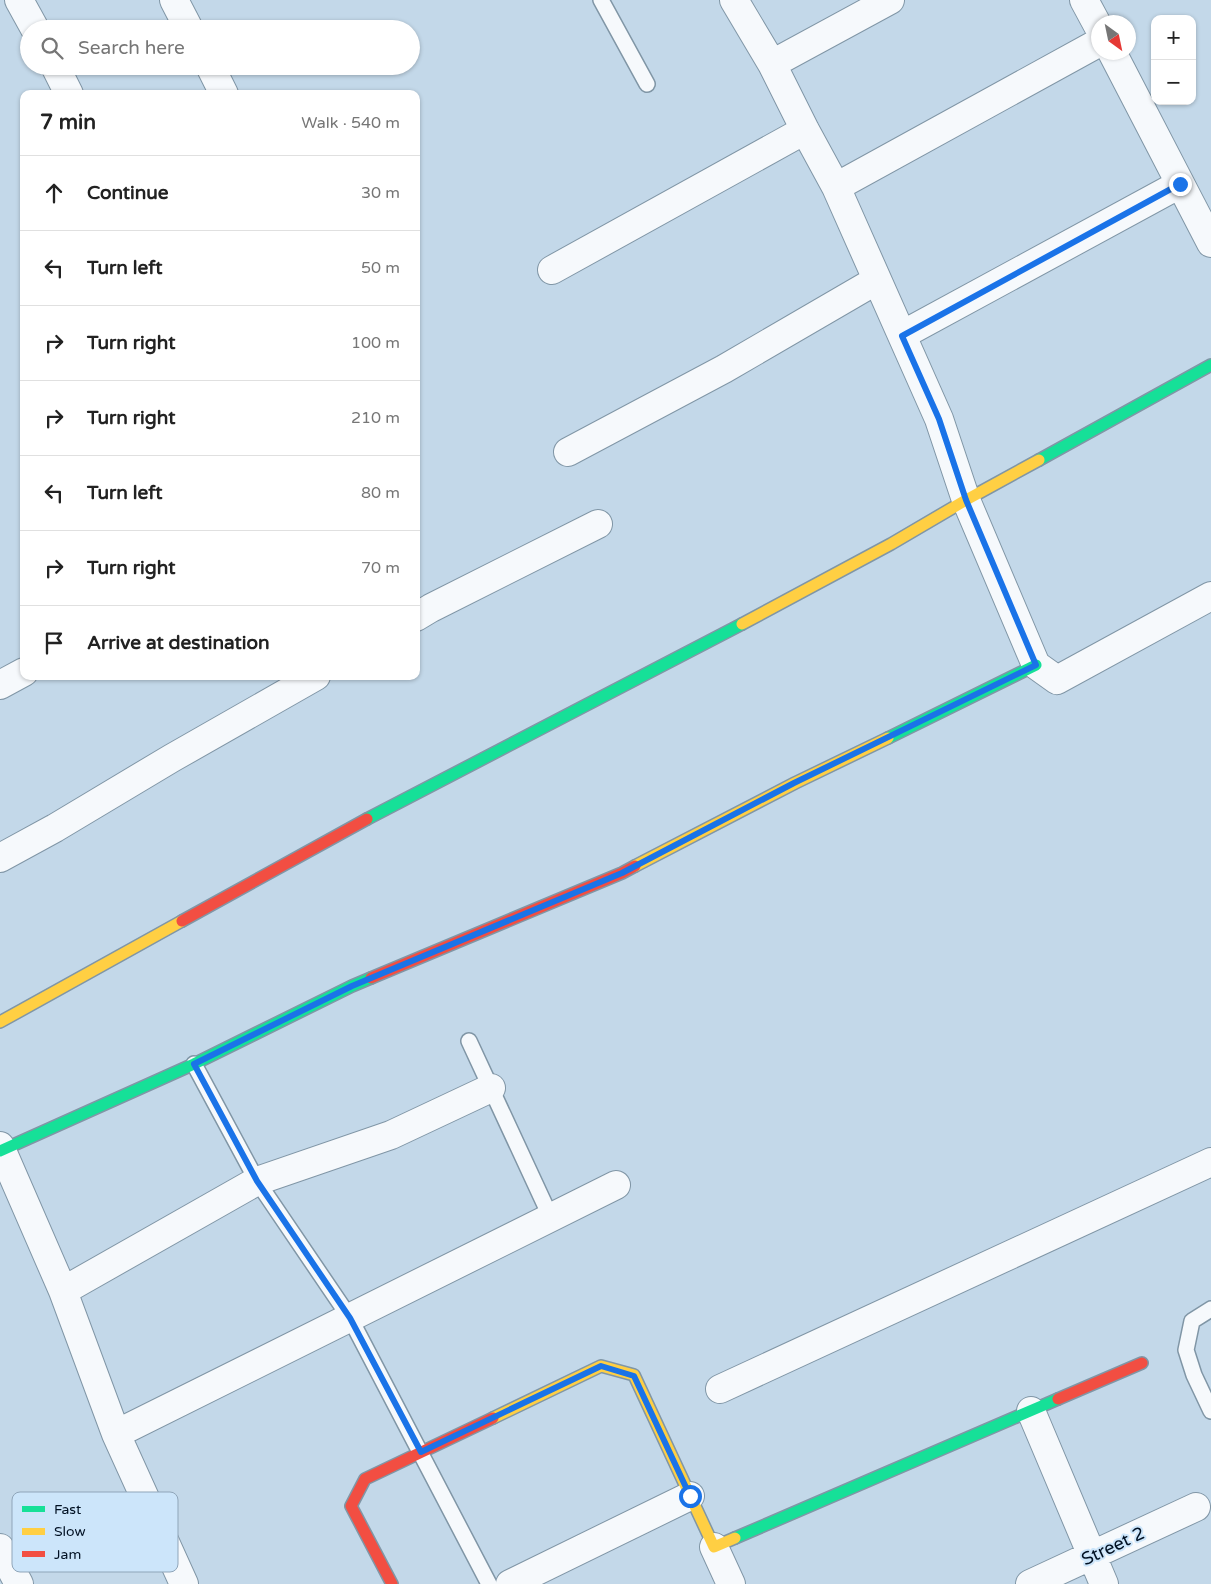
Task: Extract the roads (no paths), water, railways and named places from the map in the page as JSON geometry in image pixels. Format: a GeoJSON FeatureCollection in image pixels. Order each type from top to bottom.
{"type":"FeatureCollection","features":[{"type":"Feature","properties":{"kind":"street"},"geometry":{"type":"LineString","coordinates":[[19,0],[30,20]]}},
{"type":"Feature","properties":{"kind":"street"},"geometry":{"type":"LineString","coordinates":[[174,0],[184,20]]}},
{"type":"Feature","properties":{"kind":"street"},"geometry":{"type":"LineString","coordinates":[[772,64],[890,0]]}},
{"type":"Feature","properties":{"kind":"street"},"geometry":{"type":"LineString","coordinates":[[1084,0],[1092,15]]}},
{"type":"Feature","properties":{"kind":"street"},"geometry":{"type":"LineString","coordinates":[[737,1],[836,187],[939,419],[966,500],[1036,665],[1057,680],[1211,596]]}},
{"type":"Feature","properties":{"kind":"street"},"geometry":{"type":"LineString","coordinates":[[836,187],[1091,47]]}},
{"type":"Feature","properties":{"kind":"street"},"geometry":{"type":"LineString","coordinates":[[1116,60],[1211,243]]}},
{"type":"Feature","properties":{"kind":"street"},"geometry":{"type":"LineString","coordinates":[[60,75],[68,90]]}},
{"type":"Feature","properties":{"kind":"street"},"geometry":{"type":"LineString","coordinates":[[214,75],[222,90]]}},
{"type":"Feature","properties":{"kind":"street"},"geometry":{"type":"LineString","coordinates":[[552,270],[804,130]]}},
{"type":"Feature","properties":{"kind":"street"},"geometry":{"type":"LineString","coordinates":[[902,336],[1180,184]]}},
{"type":"Feature","properties":{"kind":"street"},"geometry":{"type":"LineString","coordinates":[[568,452],[724,369],[877,280]]}},
{"type":"Feature","properties":{"kind":"street"},"geometry":{"type":"LineString","coordinates":[[0,1022],[318,845],[892,544],[966,500],[1211,365]]}},
{"type":"Feature","properties":{"kind":"street"},"geometry":{"type":"LineString","coordinates":[[420,615],[598,524]]}},
{"type":"Feature","properties":{"kind":"street"},"geometry":{"type":"LineString","coordinates":[[142,1492],[116,1434],[63,1291],[1,1149],[194,1064],[352,986],[622,873],[794,783],[1036,665]]}},
{"type":"Feature","properties":{"kind":"street"},"geometry":{"type":"LineString","coordinates":[[0,685],[20,674]]}},
{"type":"Feature","properties":{"kind":"street"},"geometry":{"type":"LineString","coordinates":[[0,858],[309,680]]}},
{"type":"Feature","properties":{"kind":"street"},"geometry":{"type":"LineString","coordinates":[[63,1291],[257,1181],[391,1135],[491,1088]]}},
{"type":"Feature","properties":{"kind":"street"},"geometry":{"type":"LineString","coordinates":[[720,1388],[1211,1162]]}},
{"type":"Feature","properties":{"kind":"street"},"geometry":{"type":"LineString","coordinates":[[116,1434],[616,1185]]}},
{"type":"Feature","properties":{"kind":"street"},"geometry":{"type":"LineString","coordinates":[[714,1547],[1142,1363]]}},
{"type":"Feature","properties":{"kind":"street"},"geometry":{"type":"LineString","coordinates":[[392,1584],[351,1506],[365,1479],[601,1366],[634,1376],[731,1584]]}},
{"type":"Feature","properties":{"kind":"street"},"geometry":{"type":"LineString","coordinates":[[1031,1411],[1104,1584]]}},
{"type":"Feature","properties":{"kind":"street"},"geometry":{"type":"LineString","coordinates":[[510,1584],[690,1496]]}},
{"type":"Feature","properties":{"kind":"street","name":"Street 2"},"geometry":{"type":"LineString","coordinates":[[1030,1584],[1196,1507]]}},
{"type":"Feature","properties":{"kind":"street"},"geometry":{"type":"LineString","coordinates":[[0,1548],[12,1571]]}},
{"type":"Feature","properties":{"kind":"street"},"geometry":{"type":"LineString","coordinates":[[178,1571],[184,1584]]}},
{"type":"Feature","properties":{"kind":"street"},"geometry":{"type":"LineString","coordinates":[[13,1572],[19,1584]]}},
{"type":"Feature","properties":{"kind":"lane"},"geometry":{"type":"LineString","coordinates":[[601,0],[647,84]]}},
{"type":"Feature","properties":{"kind":"lane"},"geometry":{"type":"LineString","coordinates":[[469,1041],[551,1218]]}},
{"type":"Feature","properties":{"kind":"lane"},"geometry":{"type":"LineString","coordinates":[[194,1064],[257,1181],[350,1318],[489,1584]]}},
{"type":"Feature","properties":{"kind":"lane"},"geometry":{"type":"LineString","coordinates":[[1211,1309],[1192,1321],[1186,1350],[1194,1375],[1211,1411]]}}]}
